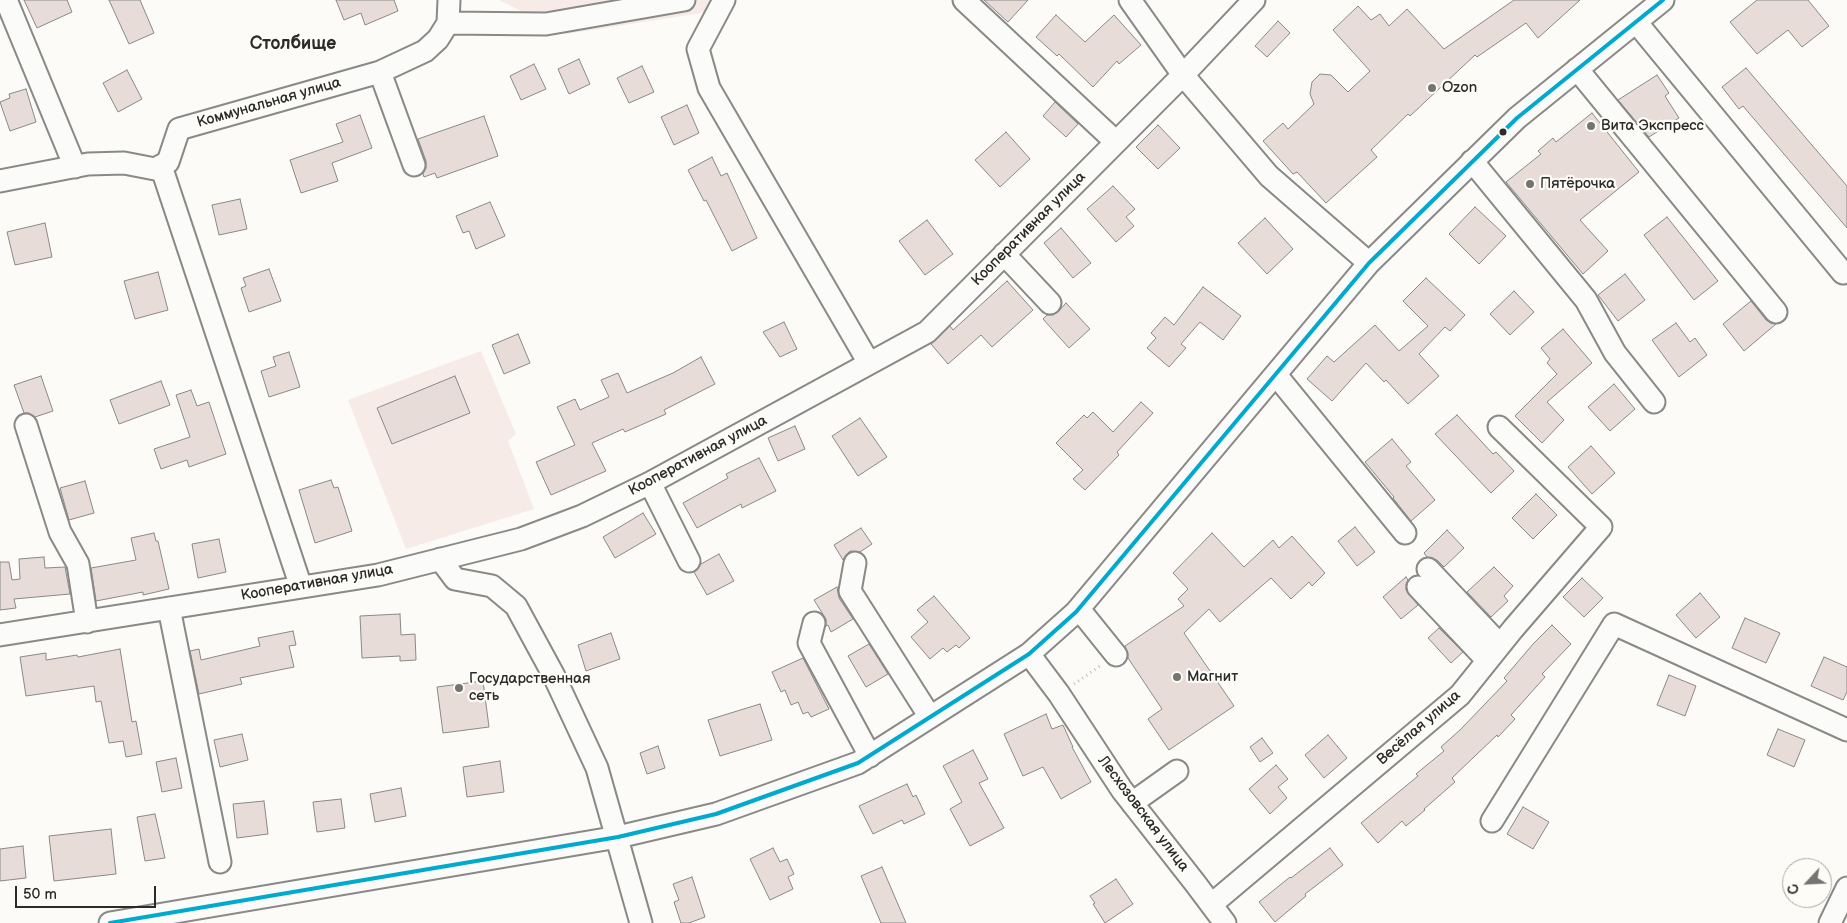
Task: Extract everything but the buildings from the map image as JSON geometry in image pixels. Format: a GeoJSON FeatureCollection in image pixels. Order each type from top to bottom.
{"type":"FeatureCollection","features":[{"type":"Feature","properties":{"kind":"street"},"geometry":{"type":"LineString","coordinates":[[449,0],[448,23],[546,24],[684,0]]}},
{"type":"Feature","properties":{"kind":"street"},"geometry":{"type":"LineString","coordinates":[[724,0],[698,49],[709,88],[869,363]]}},
{"type":"Feature","properties":{"kind":"street"},"geometry":{"type":"LineString","coordinates":[[964,0],[1116,142]]}},
{"type":"Feature","properties":{"kind":"street"},"geometry":{"type":"LineString","coordinates":[[1130,0],[1183,75],[1269,176],[1369,263]]}},
{"type":"Feature","properties":{"kind":"street","name":"Кооперативная улица"},"geometry":{"type":"LineString","coordinates":[[0,635],[378,574],[440,560],[521,539],[582,516],[650,483],[927,332],[1183,75],[1254,0]]}},
{"type":"Feature","properties":{"kind":"street"},"geometry":{"type":"LineString","coordinates":[[110,923],[618,837],[716,814],[858,764],[1034,650],[1073,615],[1369,263],[1517,118],[1663,0]]}},
{"type":"Feature","properties":{"kind":"street"},"geometry":{"type":"LineString","coordinates":[[7,2],[81,165]]}},
{"type":"Feature","properties":{"kind":"street"},"geometry":{"type":"LineString","coordinates":[[1636,22],[1843,273]]}},
{"type":"Feature","properties":{"kind":"street","name":"Коммунальная улица"},"geometry":{"type":"LineString","coordinates":[[161,166],[168,162],[179,129],[380,72],[425,51],[438,39],[448,23]]}},
{"type":"Feature","properties":{"kind":"street"},"geometry":{"type":"LineString","coordinates":[[38,39],[81,165]]}},
{"type":"Feature","properties":{"kind":"street"},"geometry":{"type":"LineString","coordinates":[[1577,69],[1776,312]]}},
{"type":"Feature","properties":{"kind":"street"},"geometry":{"type":"LineString","coordinates":[[380,72],[414,165]]}},
{"type":"Feature","properties":{"kind":"street"},"geometry":{"type":"LineString","coordinates":[[1472,162],[1586,300],[1615,353],[1654,402]]}},
{"type":"Feature","properties":{"kind":"street"},"geometry":{"type":"LineString","coordinates":[[0,181],[81,165],[124,163],[155,169],[161,166],[301,587]]}},
{"type":"Feature","properties":{"kind":"street"},"geometry":{"type":"LineString","coordinates":[[1004,254],[1050,303]]}},
{"type":"Feature","properties":{"kind":"street"},"geometry":{"type":"LineString","coordinates":[[1276,375],[1405,533]]}},
{"type":"Feature","properties":{"kind":"street"},"geometry":{"type":"LineString","coordinates":[[26,425],[60,532],[78,564],[87,622]]}},
{"type":"Feature","properties":{"kind":"street","name":"Весёлая улица"},"geometry":{"type":"LineString","coordinates":[[1212,904],[1460,694],[1601,527],[1499,427]]}},
{"type":"Feature","properties":{"kind":"street"},"geometry":{"type":"LineString","coordinates":[[650,483],[689,561]]}},
{"type":"Feature","properties":{"kind":"street"},"geometry":{"type":"LineString","coordinates":[[440,560],[454,580],[492,586],[516,606],[554,676],[597,768],[641,923]]}},
{"type":"Feature","properties":{"kind":"street"},"geometry":{"type":"LineString","coordinates":[[855,563],[850,591],[930,717]]}},
{"type":"Feature","properties":{"kind":"street"},"geometry":{"type":"LineString","coordinates":[[1423,578],[1494,653]]}},
{"type":"Feature","properties":{"kind":"street"},"geometry":{"type":"LineString","coordinates":[[169,608],[220,862]]}},
{"type":"Feature","properties":{"kind":"street"},"geometry":{"type":"LineString","coordinates":[[1073,615],[1116,655]]}},
{"type":"Feature","properties":{"kind":"street"},"geometry":{"type":"LineString","coordinates":[[814,623],[809,643],[870,756]]}},
{"type":"Feature","properties":{"kind":"street"},"geometry":{"type":"LineString","coordinates":[[1492,820],[1614,624],[1847,730]]}},
{"type":"Feature","properties":{"kind":"street","name":"Лесхозовская улица"},"geometry":{"type":"LineString","coordinates":[[1034,650],[1059,694],[1122,790],[1138,798],[1225,923]]}},
{"type":"Feature","properties":{"kind":"street"},"geometry":{"type":"LineString","coordinates":[[1138,798],[1172,775]]}},
{"type":"Feature","properties":{"kind":"street"},"geometry":{"type":"LineString","coordinates":[[1830,923],[1847,888]]}},
{"type":"Feature","properties":{"kind":"path"},"geometry":{"type":"LineString","coordinates":[[1059,694],[1116,655]]}},
{"type":"Feature","properties":{"kind":"shaded area"},"geometry":{"type":"Polygon","coordinates":[[[499,0],[714,0],[708,12],[566,34],[499,0]]]}},
{"type":"Feature","properties":{"kind":"shaded area"},"geometry":{"type":"Polygon","coordinates":[[[481,351],[516,434],[508,441],[534,509],[406,549],[348,400],[481,351]]]}},
{"type":"Feature","properties":{"kind":"transit line"},"geometry":{"type":"LineString","coordinates":[[110,923],[618,837],[716,814],[858,763],[1029,654],[1076,612],[1369,263],[1517,118],[1663,0]]}},
{"type":"Feature","properties":{"kind":"place","name":"Ozon"},"geometry":{"type":"Point","coordinates":[1432,88]}},
{"type":"Feature","properties":{"kind":"place","name":"Вита Экспресс"},"geometry":{"type":"Point","coordinates":[1591,126]}},
{"type":"Feature","properties":{"kind":"place","name":"Пятёрочка"},"geometry":{"type":"Point","coordinates":[1530,184]}},
{"type":"Feature","properties":{"kind":"place","name":"Магнит"},"geometry":{"type":"Point","coordinates":[1177,677]}},
{"type":"Feature","properties":{"kind":"place","name":"Государственная сеть"},"geometry":{"type":"Point","coordinates":[459,688]}},
{"type":"Feature","properties":{"kind":"district","name":"Столбище"},"geometry":{"type":"Point","coordinates":[293,44]}}]}
